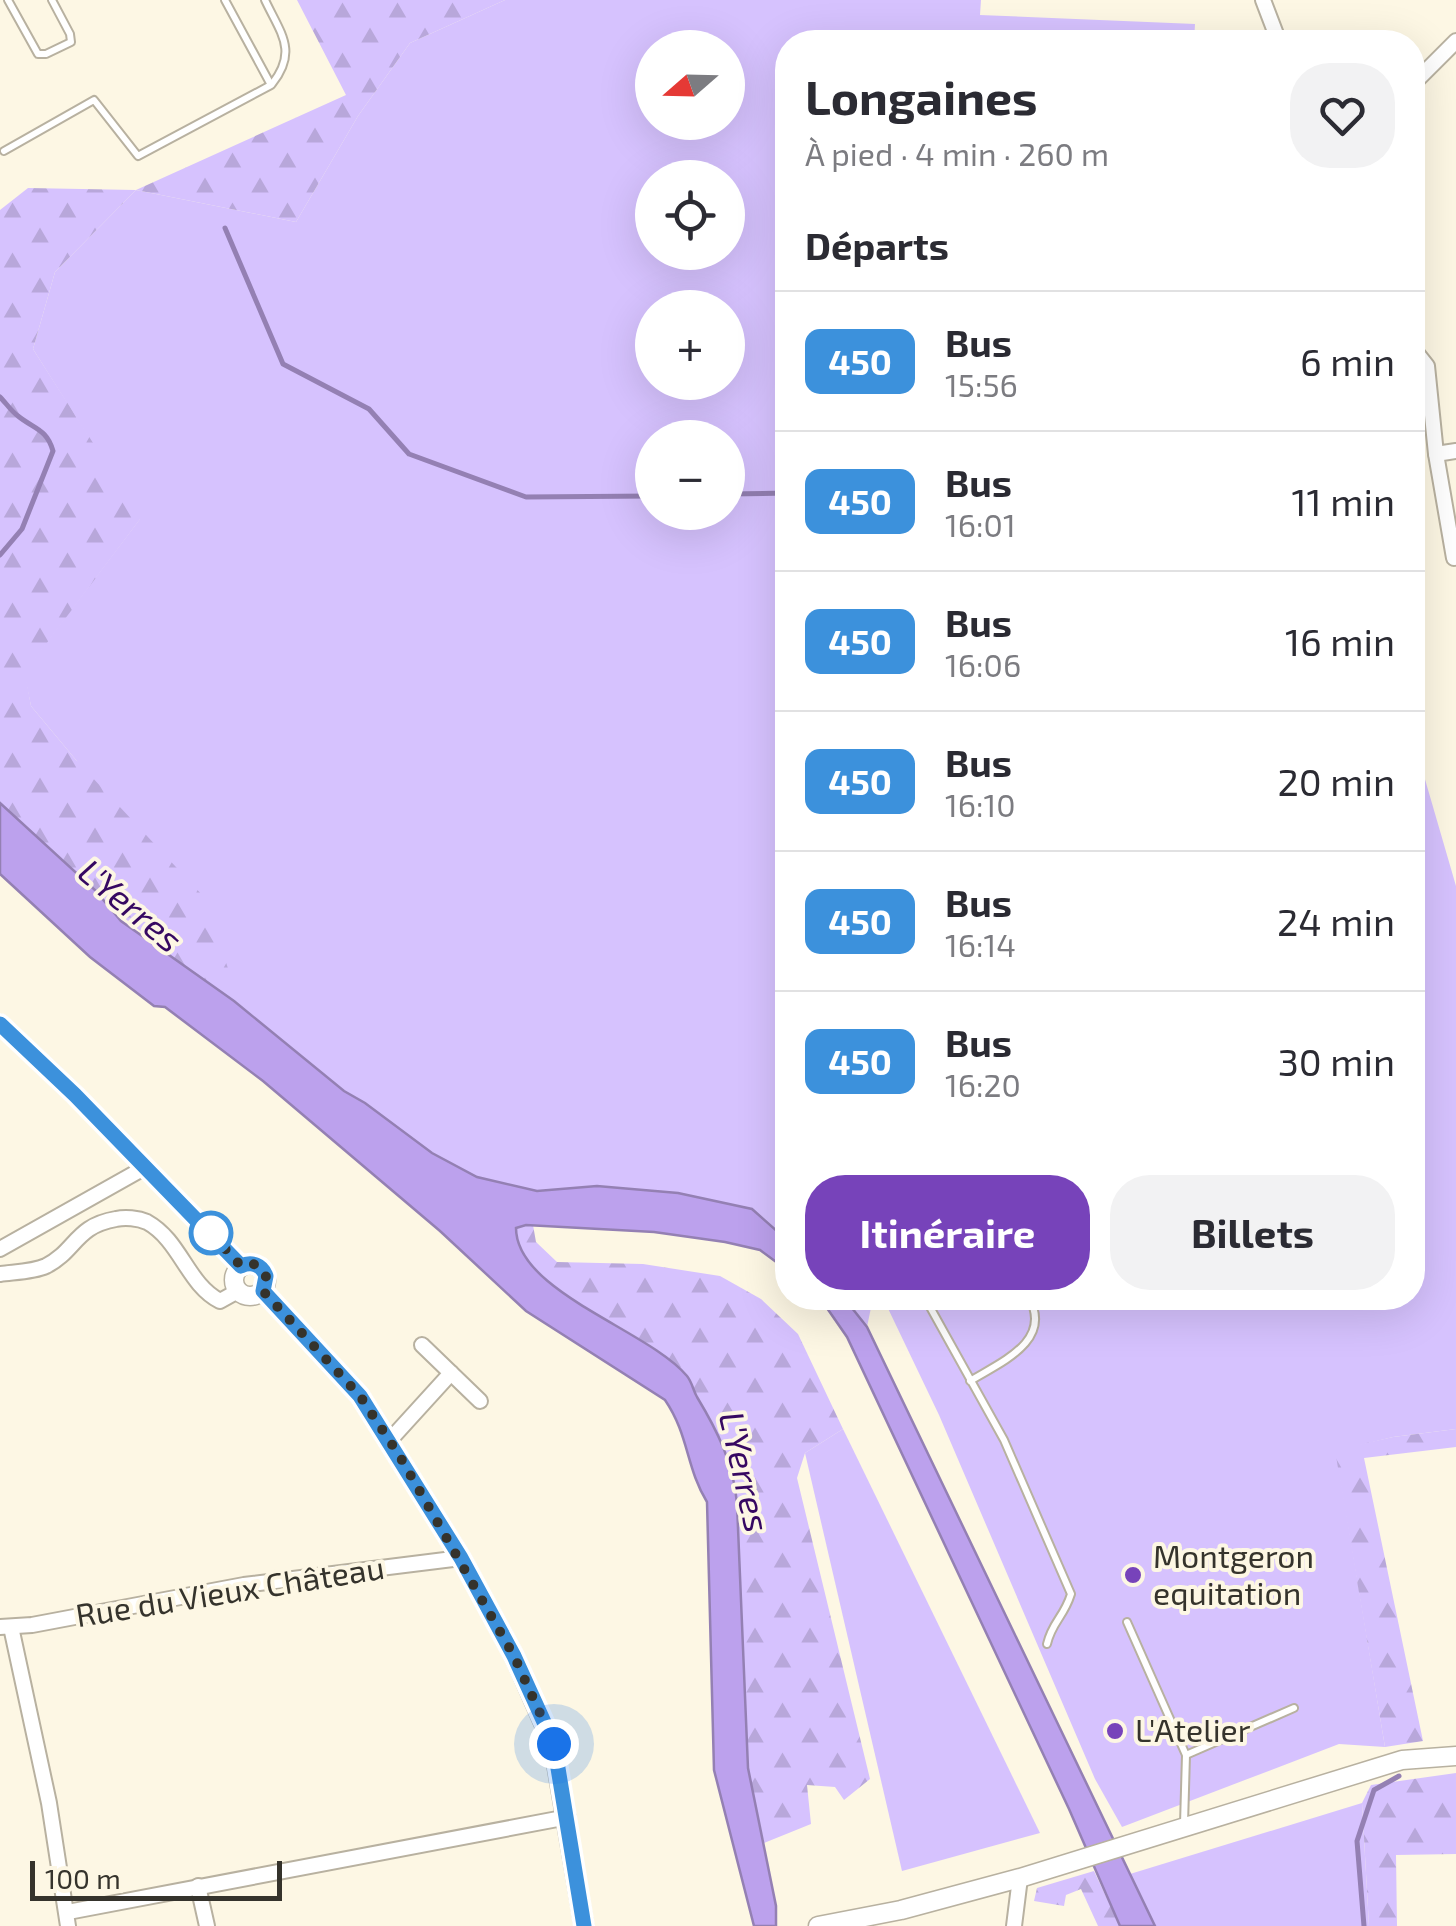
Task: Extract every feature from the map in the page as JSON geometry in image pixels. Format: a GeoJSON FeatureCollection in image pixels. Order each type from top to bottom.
{"type":"FeatureCollection","features":[{"type":"Feature","properties":{"kind":"street"},"geometry":{"type":"LineString","coordinates":[[1262,0],[1274,30]]}},
{"type":"Feature","properties":{"kind":"street"},"geometry":{"type":"LineString","coordinates":[[1425,72],[1456,41]]}},
{"type":"Feature","properties":{"kind":"street"},"geometry":{"type":"LineString","coordinates":[[1425,363],[1454,558]]}},
{"type":"Feature","properties":{"kind":"street"},"geometry":{"type":"LineString","coordinates":[[1436,454],[1456,451]]}},
{"type":"Feature","properties":{"kind":"street"},"geometry":{"type":"LineString","coordinates":[[0,1024],[75,1095],[241,1266]]}},
{"type":"Feature","properties":{"kind":"street"},"geometry":{"type":"LineString","coordinates":[[0,1249],[144,1168]]}},
{"type":"Feature","properties":{"kind":"street"},"geometry":{"type":"LineString","coordinates":[[0,1274],[43,1268],[98,1222],[125,1217],[146,1222],[178,1250],[207,1294],[220,1302],[238,1291]]}},
{"type":"Feature","properties":{"kind":"street"},"geometry":{"type":"LineString","coordinates":[[241,1266],[252,1264],[261,1268],[266,1276],[263,1291]]}},
{"type":"Feature","properties":{"kind":"street"},"geometry":{"type":"LineString","coordinates":[[241,1266],[234,1281],[238,1291],[248,1297],[263,1291]]}},
{"type":"Feature","properties":{"kind":"street"},"geometry":{"type":"LineString","coordinates":[[263,1291],[360,1396],[390,1440],[461,1558],[539,1706],[554,1744],[584,1926]]}},
{"type":"Feature","properties":{"kind":"street"},"geometry":{"type":"LineString","coordinates":[[422,1346],[480,1401]]}},
{"type":"Feature","properties":{"kind":"street"},"geometry":{"type":"LineString","coordinates":[[390,1440],[451,1373]]}},
{"type":"Feature","properties":{"kind":"street","name":"Rue du Vieux Château"},"geometry":{"type":"LineString","coordinates":[[5,1627],[244,1585],[461,1558]]}},
{"type":"Feature","properties":{"kind":"street"},"geometry":{"type":"LineString","coordinates":[[5,1627],[68,1919],[198,1886],[568,1817]]}},
{"type":"Feature","properties":{"kind":"street"},"geometry":{"type":"LineString","coordinates":[[818,1926],[902,1910],[1020,1878],[1402,1760],[1456,1756]]}},
{"type":"Feature","properties":{"kind":"street"},"geometry":{"type":"LineString","coordinates":[[1014,1926],[1020,1878]]}},
{"type":"Feature","properties":{"kind":"street"},"geometry":{"type":"LineString","coordinates":[[198,1886],[207,1926]]}},
{"type":"Feature","properties":{"kind":"lane"},"geometry":{"type":"LineString","coordinates":[[8,0],[38,54],[70,42],[70,34],[52,0]]}},
{"type":"Feature","properties":{"kind":"lane"},"geometry":{"type":"LineString","coordinates":[[225,0],[272,85]]}},
{"type":"Feature","properties":{"kind":"lane"},"geometry":{"type":"LineString","coordinates":[[4,151],[94,100],[138,156],[272,85],[283,70],[287,46],[265,0]]}},
{"type":"Feature","properties":{"kind":"lane"},"geometry":{"type":"LineString","coordinates":[[931,1310],[1004,1440],[1071,1594],[1065,1615],[1050,1628],[1047,1644]]}},
{"type":"Feature","properties":{"kind":"lane"},"geometry":{"type":"LineString","coordinates":[[969,1381],[1020,1351],[1035,1330],[1036,1310]]}},
{"type":"Feature","properties":{"kind":"lane"},"geometry":{"type":"LineString","coordinates":[[1126,1622],[1186,1755],[1178,1828]]}},
{"type":"Feature","properties":{"kind":"lane"},"geometry":{"type":"LineString","coordinates":[[1186,1755],[1294,1708]]}},
{"type":"Feature","properties":{"kind":"green space"},"geometry":{"type":"Polygon","coordinates":[[[297,0],[505,0],[410,43],[358,116],[296,222],[136,190],[346,95],[297,0]]]}},
{"type":"Feature","properties":{"kind":"green space"},"geometry":{"type":"Polygon","coordinates":[[[505,0],[981,0],[980,15],[1195,24],[1195,30],[775,30],[775,1230],[752,1210],[678,1193],[597,1186],[537,1191],[477,1177],[432,1153],[344,1091],[234,1001],[76,760],[31,706],[24,672],[140,519],[33,349],[55,272],[136,190],[296,222],[358,116],[410,43],[505,0]]]}},
{"type":"Feature","properties":{"kind":"green space"},"geometry":{"type":"Polygon","coordinates":[[[28,188],[136,190],[55,272],[33,349],[141,518],[25,672],[31,706],[204,897],[244,1016],[0,816],[0,210],[28,188]]]}},
{"type":"Feature","properties":{"kind":"green space"},"geometry":{"type":"Polygon","coordinates":[[[1425,779],[1456,886],[1456,1429],[1393,1437],[1336,1451],[1385,1747],[1339,1744],[1122,1827],[1095,1779],[939,1415],[889,1310],[1425,1310],[1425,779]]]}},
{"type":"Feature","properties":{"kind":"green space"},"geometry":{"type":"Polygon","coordinates":[[[533,1225],[536,1242],[557,1262],[643,1264],[720,1276],[761,1299],[798,1334],[843,1429],[805,1453],[797,1478],[870,1779],[844,1800],[835,1787],[807,1785],[811,1824],[764,1843],[748,1768],[743,1709],[735,1486],[714,1427],[693,1390],[669,1360],[554,1287],[534,1269],[521,1249],[516,1227],[533,1225]]]}},
{"type":"Feature","properties":{"kind":"green space"},"geometry":{"type":"Polygon","coordinates":[[[854,1310],[871,1310],[867,1327],[854,1310]]]}},
{"type":"Feature","properties":{"kind":"green space"},"geometry":{"type":"Polygon","coordinates":[[[843,1429],[1040,1833],[902,1871],[805,1453],[843,1429]]]}},
{"type":"Feature","properties":{"kind":"green space"},"geometry":{"type":"Polygon","coordinates":[[[1456,1429],[1456,1447],[1364,1458],[1423,1741],[1385,1747],[1335,1450],[1456,1429]]]}},
{"type":"Feature","properties":{"kind":"green space"},"geometry":{"type":"Polygon","coordinates":[[[1456,1773],[1456,1854],[1396,1855],[1397,1926],[1369,1926],[1362,1803],[1371,1785],[1456,1773]]]}},
{"type":"Feature","properties":{"kind":"green space"},"geometry":{"type":"Polygon","coordinates":[[[1362,1803],[1369,1926],[1155,1926],[1130,1874],[1362,1803]]]}},
{"type":"Feature","properties":{"kind":"green space"},"geometry":{"type":"Polygon","coordinates":[[[1094,1871],[1120,1926],[1098,1926],[1081,1889],[1066,1895],[1064,1906],[1034,1901],[1037,1888],[1094,1871]]]}},
{"type":"Feature","properties":{"kind":"shaded area"},"geometry":{"type":"Polygon","coordinates":[[[0,803],[95,890],[121,921],[234,1001],[344,1091],[432,1153],[477,1177],[537,1191],[597,1186],[678,1193],[752,1209],[775,1229],[775,1261],[760,1250],[654,1232],[526,1225],[516,1228],[522,1251],[537,1272],[587,1309],[669,1359],[687,1376],[723,1448],[737,1504],[748,1768],[776,1906],[776,1926],[754,1926],[714,1770],[707,1502],[679,1426],[665,1400],[526,1311],[440,1231],[263,1081],[165,1007],[154,1006],[90,957],[0,874],[0,803]]]}},
{"type":"Feature","properties":{"kind":"shaded area"},"geometry":{"type":"Polygon","coordinates":[[[828,1310],[854,1310],[867,1327],[1155,1926],[1120,1926],[847,1337],[828,1310]]]}},
{"type":"Feature","properties":{"kind":"waterway"},"geometry":{"type":"LineString","coordinates":[[225,228],[283,364],[369,409],[409,454],[526,497],[635,496]]}},
{"type":"Feature","properties":{"kind":"waterway"},"geometry":{"type":"LineString","coordinates":[[0,397],[15,414],[44,434],[53,451],[22,529],[0,555]]}},
{"type":"Feature","properties":{"kind":"waterway"},"geometry":{"type":"LineString","coordinates":[[745,494],[775,493]]}},
{"type":"Feature","properties":{"kind":"waterway"},"geometry":{"type":"LineString","coordinates":[[1364,1926],[1357,1841],[1374,1790],[1399,1776]]}},
{"type":"Feature","properties":{"kind":"bus line","name":"450"},"geometry":{"type":"LineString","coordinates":[[0,1024],[75,1095],[241,1266],[252,1264],[261,1268],[266,1276],[263,1291],[360,1396],[399,1455],[514,1656],[554,1744],[584,1926]]}},
{"type":"Feature","properties":{"kind":"place","name":"Montgeron equitation"},"geometry":{"type":"Point","coordinates":[1133,1575]}},
{"type":"Feature","properties":{"kind":"place","name":"L'Atelier"},"geometry":{"type":"Point","coordinates":[1115,1731]}},
{"type":"Feature","properties":{"kind":"route"},"geometry":{"type":"LineString","coordinates":[[211,1233],[206,1228],[241,1266],[252,1264],[261,1268],[266,1276],[263,1291],[360,1396],[390,1440],[514,1656],[554,1744]]}},
{"type":"Feature","properties":{"kind":"water label","name":"L'Yerres"},"geometry":{"type":"Point","coordinates":[130,906]}},
{"type":"Feature","properties":{"kind":"water label","name":"L'Yerres"},"geometry":{"type":"Point","coordinates":[744,1472]}}]}
